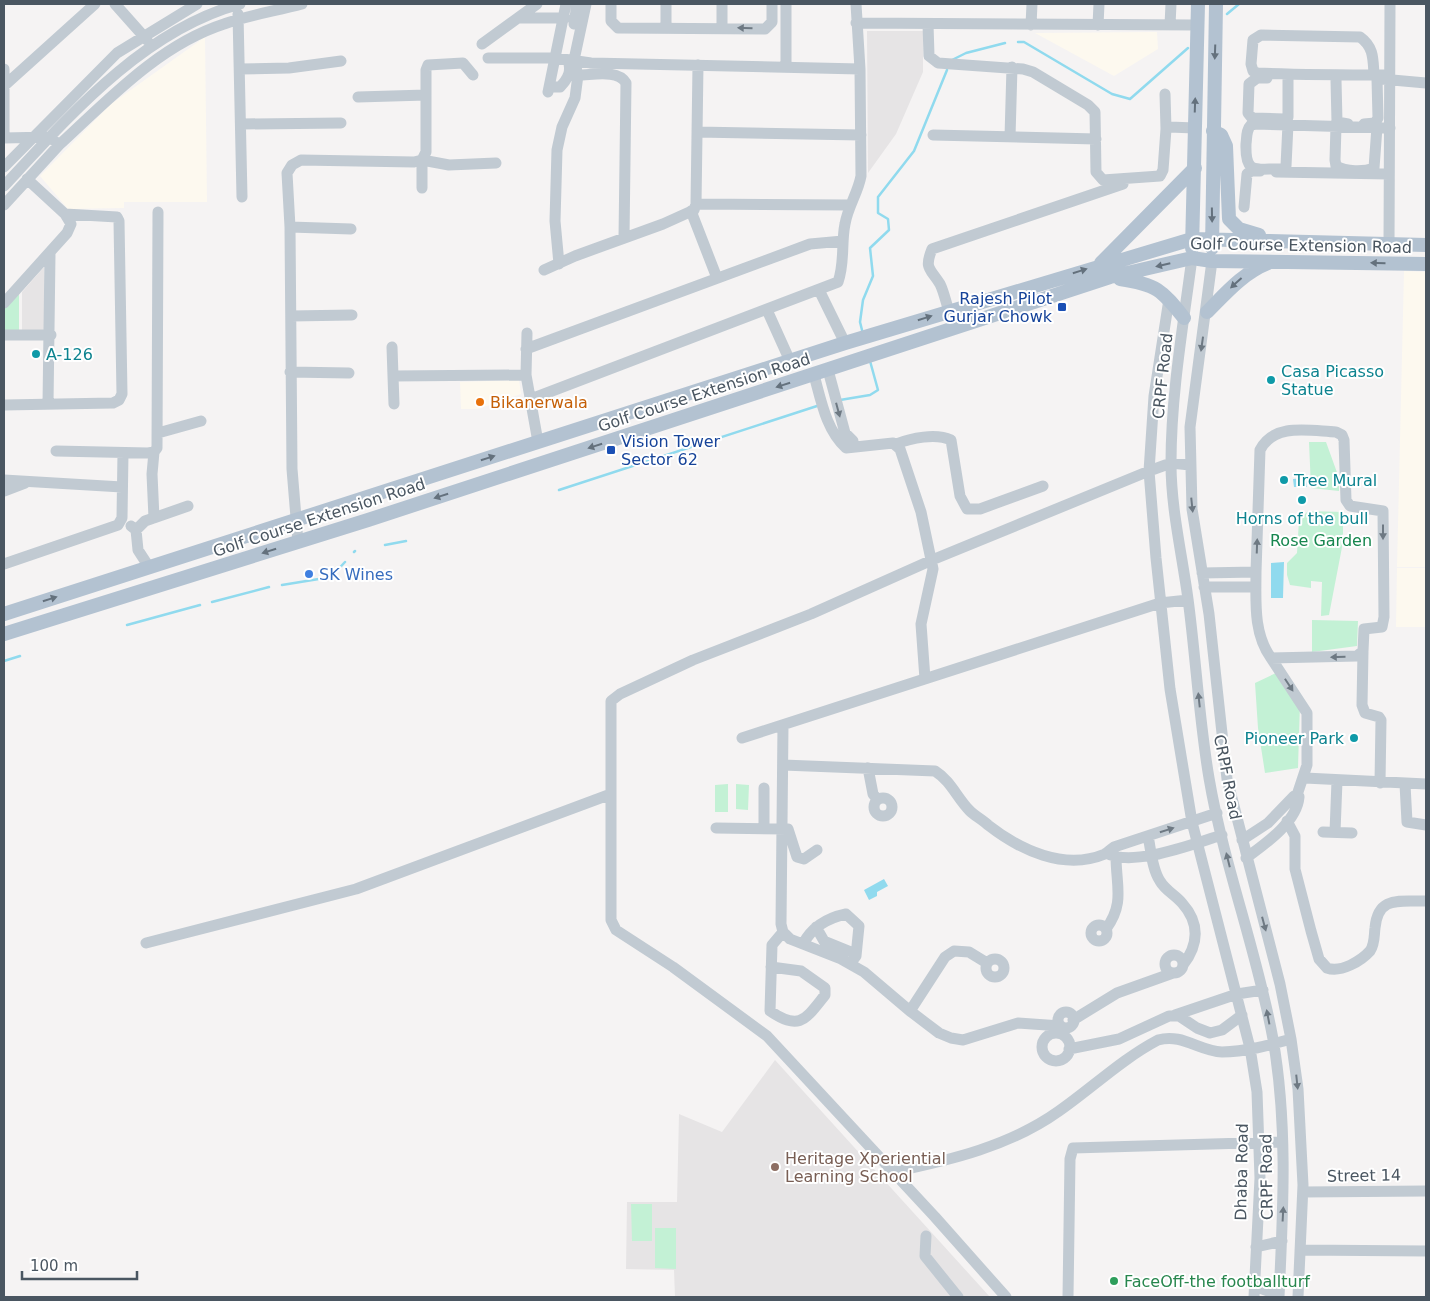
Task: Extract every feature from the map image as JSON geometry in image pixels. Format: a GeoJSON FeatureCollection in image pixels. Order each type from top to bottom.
{"type":"FeatureCollection","features":[{"type":"Feature","properties":{"kind":"main road"},"geometry":{"type":"LineString","coordinates":[[1192,258],[1198,4]]}},
{"type":"Feature","properties":{"kind":"main road"},"geometry":{"type":"LineString","coordinates":[[1212,261],[1216,4]]}},
{"type":"Feature","properties":{"kind":"main road"},"geometry":{"type":"LineString","coordinates":[[1213,132],[1221,135],[1227,151],[1229,219],[1239,229],[1262,236],[1266,240]]}},
{"type":"Feature","properties":{"kind":"main road"},"geometry":{"type":"LineString","coordinates":[[1099,265],[1195,168]]}},
{"type":"Feature","properties":{"kind":"main road","name":"Golf Course Extension Road"},"geometry":{"type":"LineString","coordinates":[[4,614],[851,341],[1099,265],[1192,239],[1426,245]]}},
{"type":"Feature","properties":{"kind":"main road","name":"Golf Course Extension Road"},"geometry":{"type":"LineString","coordinates":[[4,634],[298,542],[1110,277],[1192,258],[1212,261],[1426,264]]}},
{"type":"Feature","properties":{"kind":"main road"},"geometry":{"type":"LineString","coordinates":[[1207,312],[1238,281],[1255,268],[1271,262]]}},
{"type":"Feature","properties":{"kind":"main road"},"geometry":{"type":"LineString","coordinates":[[1110,277],[1140,281],[1160,290],[1184,318]]}},
{"type":"Feature","properties":{"kind":"main road"},"geometry":{"type":"LineString","coordinates":[[984,300],[990,316]]}},
{"type":"Feature","properties":{"kind":"street"},"geometry":{"type":"LineString","coordinates":[[4,86],[94,4]]}},
{"type":"Feature","properties":{"kind":"street"},"geometry":{"type":"LineString","coordinates":[[115,4],[152,45],[160,57]]}},
{"type":"Feature","properties":{"kind":"street"},"geometry":{"type":"LineString","coordinates":[[4,167],[31,137],[102,67],[143,35],[197,4]]}},
{"type":"Feature","properties":{"kind":"street"},"geometry":{"type":"LineString","coordinates":[[4,186],[50,137],[122,69],[152,45],[201,17],[239,4],[242,197]]}},
{"type":"Feature","properties":{"kind":"street"},"geometry":{"type":"LineString","coordinates":[[4,205],[59,145],[160,57],[185,41],[224,23],[302,4]]}},
{"type":"Feature","properties":{"kind":"street"},"geometry":{"type":"LineString","coordinates":[[482,44],[537,4]]}},
{"type":"Feature","properties":{"kind":"street"},"geometry":{"type":"LineString","coordinates":[[566,4],[565,18],[548,90],[560,87],[567,80],[578,4]]}},
{"type":"Feature","properties":{"kind":"street"},"geometry":{"type":"LineString","coordinates":[[558,264],[555,222],[557,150],[562,128],[574,98],[578,75],[571,60],[586,4]]}},
{"type":"Feature","properties":{"kind":"street"},"geometry":{"type":"LineString","coordinates":[[611,4],[611,21],[618,28],[769,27],[772,22],[772,4]]}},
{"type":"Feature","properties":{"kind":"street"},"geometry":{"type":"LineString","coordinates":[[666,4],[666,27]]}},
{"type":"Feature","properties":{"kind":"street"},"geometry":{"type":"LineString","coordinates":[[722,4],[722,28]]}},
{"type":"Feature","properties":{"kind":"street"},"geometry":{"type":"LineString","coordinates":[[786,4],[786,67]]}},
{"type":"Feature","properties":{"kind":"street"},"geometry":{"type":"LineString","coordinates":[[530,399],[838,282],[844,227],[850,205],[858,190],[861,176],[862,135],[856,4]]}},
{"type":"Feature","properties":{"kind":"street"},"geometry":{"type":"LineString","coordinates":[[1031,25],[1032,4]]}},
{"type":"Feature","properties":{"kind":"street"},"geometry":{"type":"LineString","coordinates":[[1098,4],[1098,25]]}},
{"type":"Feature","properties":{"kind":"street"},"geometry":{"type":"LineString","coordinates":[[1170,25],[1171,4]]}},
{"type":"Feature","properties":{"kind":"street"},"geometry":{"type":"LineString","coordinates":[[1389,244],[1390,4]]}},
{"type":"Feature","properties":{"kind":"street"},"geometry":{"type":"LineString","coordinates":[[518,18],[565,18]]}},
{"type":"Feature","properties":{"kind":"street"},"geometry":{"type":"LineString","coordinates":[[856,23],[1197,25]]}},
{"type":"Feature","properties":{"kind":"street"},"geometry":{"type":"LineString","coordinates":[[928,24],[929,56],[938,63],[1012,67],[1033,72],[1088,105],[1095,112],[1098,176],[1108,181],[1155,178],[1162,174],[1166,129],[1165,94]]}},
{"type":"Feature","properties":{"kind":"street"},"geometry":{"type":"LineString","coordinates":[[1336,80],[1337,122],[1375,123],[1378,118],[1376,77],[1373,51],[1368,42],[1360,37],[1261,35],[1253,40],[1252,64],[1254,71],[1257,73],[1376,77],[1389,77],[1426,83]]}},
{"type":"Feature","properties":{"kind":"street"},"geometry":{"type":"LineString","coordinates":[[488,58],[556,58],[591,63],[860,69]]}},
{"type":"Feature","properties":{"kind":"street"},"geometry":{"type":"LineString","coordinates":[[240,69],[289,68],[341,61]]}},
{"type":"Feature","properties":{"kind":"street"},"geometry":{"type":"LineString","coordinates":[[422,188],[422,160],[426,152],[428,65],[462,63],[474,75]]}},
{"type":"Feature","properties":{"kind":"street"},"geometry":{"type":"LineString","coordinates":[[698,65],[694,207],[717,278]]}},
{"type":"Feature","properties":{"kind":"street"},"geometry":{"type":"LineString","coordinates":[[1010,137],[1012,67]]}},
{"type":"Feature","properties":{"kind":"street"},"geometry":{"type":"LineString","coordinates":[[4,69],[4,138],[50,137],[59,145]]}},
{"type":"Feature","properties":{"kind":"street"},"geometry":{"type":"LineString","coordinates":[[578,75],[617,74],[626,83],[624,238]]}},
{"type":"Feature","properties":{"kind":"street"},"geometry":{"type":"LineString","coordinates":[[1288,79],[1288,117],[1258,120],[1249,115],[1249,84],[1252,80],[1288,79],[1336,80],[1376,77]]}},
{"type":"Feature","properties":{"kind":"street"},"geometry":{"type":"LineString","coordinates":[[358,97],[426,95]]}},
{"type":"Feature","properties":{"kind":"street"},"geometry":{"type":"LineString","coordinates":[[242,124],[341,123]]}},
{"type":"Feature","properties":{"kind":"street"},"geometry":{"type":"LineString","coordinates":[[1288,124],[1286,166],[1283,169],[1249,166],[1246,162],[1249,126],[1256,124],[1288,124],[1390,128]]}},
{"type":"Feature","properties":{"kind":"street"},"geometry":{"type":"LineString","coordinates":[[1336,126],[1336,166],[1351,170],[1369,170],[1374,168],[1378,127]]}},
{"type":"Feature","properties":{"kind":"street"},"geometry":{"type":"LineString","coordinates":[[1166,129],[1169,127],[1194,128]]}},
{"type":"Feature","properties":{"kind":"street"},"geometry":{"type":"LineString","coordinates":[[697,132],[862,135]]}},
{"type":"Feature","properties":{"kind":"street"},"geometry":{"type":"LineString","coordinates":[[933,135],[1096,139]]}},
{"type":"Feature","properties":{"kind":"street"},"geometry":{"type":"LineString","coordinates":[[298,542],[295,520],[290,372],[290,228],[287,173],[292,165],[301,160],[414,162],[422,160],[449,165],[496,163]]}},
{"type":"Feature","properties":{"kind":"street"},"geometry":{"type":"LineString","coordinates":[[1244,207],[1245,178],[1251,171],[1389,174]]}},
{"type":"Feature","properties":{"kind":"street"},"geometry":{"type":"LineString","coordinates":[[4,303],[50,254],[70,229],[71,224],[65,214],[28,179]]}},
{"type":"Feature","properties":{"kind":"street"},"geometry":{"type":"LineString","coordinates":[[949,311],[941,286],[928,268],[928,260],[932,249],[1137,179]]}},
{"type":"Feature","properties":{"kind":"street"},"geometry":{"type":"LineString","coordinates":[[544,270],[694,207],[850,205]]}},
{"type":"Feature","properties":{"kind":"street"},"geometry":{"type":"LineString","coordinates":[[154,518],[152,474],[158,433],[158,212]]}},
{"type":"Feature","properties":{"kind":"street"},"geometry":{"type":"LineString","coordinates":[[4,405],[113,403],[119,400],[122,394],[119,221],[112,215],[65,214]]}},
{"type":"Feature","properties":{"kind":"street"},"geometry":{"type":"LineString","coordinates":[[290,228],[351,229]]}},
{"type":"Feature","properties":{"kind":"street"},"geometry":{"type":"LineString","coordinates":[[526,349],[810,244],[843,241]]}},
{"type":"Feature","properties":{"kind":"street"},"geometry":{"type":"LineString","coordinates":[[48,404],[50,254]]}},
{"type":"Feature","properties":{"kind":"street","name":"CRPF Road"},"geometry":{"type":"LineString","coordinates":[[1192,258],[1175,396],[1171,463],[1173,498],[1188,600],[1204,747],[1222,835],[1261,984],[1273,1044],[1279,1088],[1285,1186],[1279,1296]]}},
{"type":"Feature","properties":{"kind":"street"},"geometry":{"type":"LineString","coordinates":[[1212,261],[1207,312],[1190,428],[1192,509],[1204,587],[1227,780],[1277,974],[1291,1039],[1298,1088],[1303,1192],[1298,1297]]}},
{"type":"Feature","properties":{"kind":"street"},"geometry":{"type":"LineString","coordinates":[[819,290],[851,341]]}},
{"type":"Feature","properties":{"kind":"street","name":"Dhaba Road"},"geometry":{"type":"LineString","coordinates":[[1169,299],[1154,396],[1149,471],[1160,603],[1180,756],[1192,822],[1250,1048],[1257,1092],[1260,1178],[1254,1291]]}},
{"type":"Feature","properties":{"kind":"street"},"geometry":{"type":"LineString","coordinates":[[767,310],[790,361]]}},
{"type":"Feature","properties":{"kind":"street"},"geometry":{"type":"LineString","coordinates":[[291,316],[352,316]]}},
{"type":"Feature","properties":{"kind":"street"},"geometry":{"type":"LineString","coordinates":[[528,334],[526,375],[538,442]]}},
{"type":"Feature","properties":{"kind":"street"},"geometry":{"type":"LineString","coordinates":[[4,335],[50,335]]}},
{"type":"Feature","properties":{"kind":"street"},"geometry":{"type":"LineString","coordinates":[[392,347],[394,404]]}},
{"type":"Feature","properties":{"kind":"street"},"geometry":{"type":"LineString","coordinates":[[828,370],[845,434],[853,441],[852,447]]}},
{"type":"Feature","properties":{"kind":"street"},"geometry":{"type":"LineString","coordinates":[[290,372],[349,373]]}},
{"type":"Feature","properties":{"kind":"street"},"geometry":{"type":"LineString","coordinates":[[393,376],[526,375]]}},
{"type":"Feature","properties":{"kind":"street"},"geometry":{"type":"LineString","coordinates":[[814,375],[832,429],[838,440],[846,448],[896,444],[914,439],[950,440],[960,496],[967,509],[980,510],[1043,486]]}},
{"type":"Feature","properties":{"kind":"street"},"geometry":{"type":"LineString","coordinates":[[158,433],[201,421]]}},
{"type":"Feature","properties":{"kind":"street"},"geometry":{"type":"LineString","coordinates":[[1242,840],[1263,826],[1297,795],[1305,778],[1307,765],[1307,713],[1271,658],[1260,636],[1257,622],[1256,572],[1260,450],[1265,441],[1285,431],[1336,432],[1342,435],[1344,440],[1346,500],[1350,506],[1383,511],[1384,617],[1380,629],[1364,629],[1362,705],[1365,713],[1380,717],[1381,720],[1380,783]]}},
{"type":"Feature","properties":{"kind":"street"},"geometry":{"type":"LineString","coordinates":[[896,444],[921,512],[932,560],[933,576],[925,600],[921,624],[925,679]]}},
{"type":"Feature","properties":{"kind":"street"},"geometry":{"type":"LineString","coordinates":[[56,451],[154,452]]}},
{"type":"Feature","properties":{"kind":"street"},"geometry":{"type":"LineString","coordinates":[[120,522],[123,453]]}},
{"type":"Feature","properties":{"kind":"street"},"geometry":{"type":"LineString","coordinates":[[1001,1295],[893,1172],[767,1036],[680,972],[616,930],[611,920],[611,701],[614,697],[693,660],[811,614],[932,560],[1149,471],[1171,463],[1190,465]]}},
{"type":"Feature","properties":{"kind":"street"},"geometry":{"type":"LineString","coordinates":[[4,480],[32,480],[122,487]]}},
{"type":"Feature","properties":{"kind":"street"},"geometry":{"type":"LineString","coordinates":[[4,491],[32,480]]}},
{"type":"Feature","properties":{"kind":"street"},"geometry":{"type":"LineString","coordinates":[[136,530],[145,521],[188,506]]}},
{"type":"Feature","properties":{"kind":"street"},"geometry":{"type":"LineString","coordinates":[[4,564],[52,549],[120,522],[128,523],[136,530],[138,550],[150,567]]}},
{"type":"Feature","properties":{"kind":"street"},"geometry":{"type":"LineString","coordinates":[[1202,573],[1256,572]]}},
{"type":"Feature","properties":{"kind":"street"},"geometry":{"type":"LineString","coordinates":[[1204,587],[1256,587]]}},
{"type":"Feature","properties":{"kind":"street"},"geometry":{"type":"LineString","coordinates":[[742,738],[1160,603],[1188,600]]}},
{"type":"Feature","properties":{"kind":"street"},"geometry":{"type":"LineString","coordinates":[[1271,658],[1351,657],[1359,655],[1363,651]]}},
{"type":"Feature","properties":{"kind":"street"},"geometry":{"type":"LineString","coordinates":[[783,725],[781,924],[783,932],[790,939],[853,959]]}},
{"type":"Feature","properties":{"kind":"street"},"geometry":{"type":"LineString","coordinates":[[783,765],[935,771],[956,791],[970,812],[1016,844],[1048,858],[1075,859],[1111,855],[1152,854],[1222,835]]}},
{"type":"Feature","properties":{"kind":"street"},"geometry":{"type":"LineString","coordinates":[[868,768],[873,794],[878,799]]}},
{"type":"Feature","properties":{"kind":"street"},"geometry":{"type":"LineString","coordinates":[[1305,778],[1426,784]]}},
{"type":"Feature","properties":{"kind":"street"},"geometry":{"type":"LineString","coordinates":[[1335,832],[1337,781]]}},
{"type":"Feature","properties":{"kind":"street"},"geometry":{"type":"LineString","coordinates":[[1406,784],[1407,822],[1426,826]]}},
{"type":"Feature","properties":{"kind":"street"},"geometry":{"type":"LineString","coordinates":[[764,788],[764,828]]}},
{"type":"Feature","properties":{"kind":"street"},"geometry":{"type":"LineString","coordinates":[[146,943],[356,888],[611,794]]}},
{"type":"Feature","properties":{"kind":"street"},"geometry":{"type":"LineString","coordinates":[[1246,858],[1272,839],[1287,821],[1299,800],[1297,795]]}},
{"type":"Feature","properties":{"kind":"street"},"geometry":{"type":"LineString","coordinates":[[1106,929],[1115,916],[1119,904],[1111,855],[1114,847],[1217,813]]}},
{"type":"Feature","properties":{"kind":"street"},"geometry":{"type":"LineString","coordinates":[[1287,821],[1295,836],[1295,869],[1311,931],[1319,959],[1327,968],[1341,968],[1357,961],[1370,951],[1376,914],[1384,905],[1391,902],[1426,902]]}},
{"type":"Feature","properties":{"kind":"street"},"geometry":{"type":"LineString","coordinates":[[1263,826],[1272,839]]}},
{"type":"Feature","properties":{"kind":"street"},"geometry":{"type":"LineString","coordinates":[[716,828],[788,829],[791,833],[797,857],[804,858],[817,850]]}},
{"type":"Feature","properties":{"kind":"street"},"geometry":{"type":"LineString","coordinates":[[1323,832],[1352,833]]}},
{"type":"Feature","properties":{"kind":"street"},"geometry":{"type":"LineString","coordinates":[[816,927],[824,940],[853,959],[864,972],[939,1033],[957,1040],[1018,1023],[1068,1027],[1073,1020],[1117,993],[1181,970],[1195,946],[1197,938],[1194,920],[1182,903],[1159,880],[1148,836]]}},
{"type":"Feature","properties":{"kind":"street"},"geometry":{"type":"LineString","coordinates":[[803,944],[810,930],[846,914],[853,918],[859,926],[853,959]]}},
{"type":"Feature","properties":{"kind":"street"},"geometry":{"type":"LineString","coordinates":[[771,967],[801,971],[825,988],[825,995],[805,1020],[800,1022],[785,1021],[770,1011],[771,967],[772,945],[783,932]]}},
{"type":"Feature","properties":{"kind":"street"},"geometry":{"type":"LineString","coordinates":[[910,1011],[946,957],[954,951],[969,952],[987,963]]}},
{"type":"Feature","properties":{"kind":"street"},"geometry":{"type":"LineString","coordinates":[[1173,973],[1166,969],[1164,963],[1168,957],[1176,956],[1181,959],[1183,964]]}},
{"type":"Feature","properties":{"kind":"street"},"geometry":{"type":"LineString","coordinates":[[1069,1049],[1119,1039],[1175,1015],[1261,984],[1277,974]]}},
{"type":"Feature","properties":{"kind":"street"},"geometry":{"type":"LineString","coordinates":[[1175,1015],[1210,1033],[1222,1030],[1242,1015]]}},
{"type":"Feature","properties":{"kind":"street"},"geometry":{"type":"LineString","coordinates":[[893,1172],[970,1154],[1016,1137],[1059,1112],[1158,1040],[1179,1039],[1208,1050],[1223,1052],[1273,1044],[1291,1039]]}},
{"type":"Feature","properties":{"kind":"street"},"geometry":{"type":"LineString","coordinates":[[1068,1297],[1070,1159],[1073,1148],[1282,1142]]}},
{"type":"Feature","properties":{"kind":"street","name":"Street 14"},"geometry":{"type":"LineString","coordinates":[[1303,1192],[1426,1191]]}},
{"type":"Feature","properties":{"kind":"street"},"geometry":{"type":"LineString","coordinates":[[926,1236],[925,1256],[958,1297]]}},
{"type":"Feature","properties":{"kind":"street"},"geometry":{"type":"LineString","coordinates":[[1256,1247],[1282,1241]]}},
{"type":"Feature","properties":{"kind":"street"},"geometry":{"type":"LineString","coordinates":[[1300,1250],[1426,1251]]}},
{"type":"Feature","properties":{"kind":"street"},"geometry":{"type":"LineString","coordinates":[[1254,1291],[1279,1296]]}},
{"type":"Feature","properties":{"kind":"shaded area"},"geometry":{"type":"Polygon","coordinates":[[[867,31],[923,31],[923,72],[896,134],[868,173],[867,31]]]}},
{"type":"Feature","properties":{"kind":"shaded area"},"geometry":{"type":"Polygon","coordinates":[[[1157,32],[1158,49],[1114,76],[1035,33],[1157,32]]]}},
{"type":"Feature","properties":{"kind":"shaded area"},"geometry":{"type":"Polygon","coordinates":[[[205,37],[207,202],[124,202],[124,208],[68,209],[40,176],[111,104],[205,37]]]}},
{"type":"Feature","properties":{"kind":"shaded area"},"geometry":{"type":"Polygon","coordinates":[[[44,267],[45,332],[22,331],[22,292],[44,267]]]}},
{"type":"Feature","properties":{"kind":"shaded area"},"geometry":{"type":"Polygon","coordinates":[[[1404,271],[1426,272],[1426,567],[1397,567],[1404,271]]]}},
{"type":"Feature","properties":{"kind":"shaded area","name":"Bikanerwala"},"geometry":{"type":"Polygon","coordinates":[[[519,380],[521,394],[478,409],[461,409],[460,382],[519,380]]]}},
{"type":"Feature","properties":{"kind":"shaded area"},"geometry":{"type":"Polygon","coordinates":[[[1397,568],[1426,568],[1426,627],[1396,627],[1397,568]]]}},
{"type":"Feature","properties":{"kind":"shaded area","name":"Heritage Xperiential Learning School"},"geometry":{"type":"Polygon","coordinates":[[[775,1060],[990,1297],[675,1297],[674,1270],[626,1269],[627,1202],[677,1202],[679,1114],[722,1132],[775,1060]]]}},
{"type":"Feature","properties":{"kind":"green space"},"geometry":{"type":"Polygon","coordinates":[[[19,291],[19,332],[4,333],[4,306],[19,291]]]}},
{"type":"Feature","properties":{"kind":"green space"},"geometry":{"type":"Polygon","coordinates":[[[1309,442],[1326,442],[1339,478],[1339,491],[1311,488],[1309,442]]]}},
{"type":"Feature","properties":{"kind":"green space","name":"Rose Garden"},"geometry":{"type":"Polygon","coordinates":[[[1308,511],[1343,512],[1343,542],[1329,615],[1321,616],[1322,582],[1311,581],[1311,588],[1290,585],[1287,575],[1287,563],[1297,553],[1299,520],[1308,511]]]}},
{"type":"Feature","properties":{"kind":"green space"},"geometry":{"type":"Polygon","coordinates":[[[1312,620],[1358,621],[1357,646],[1312,652],[1312,620]]]}},
{"type":"Feature","properties":{"kind":"green space"},"geometry":{"type":"Polygon","coordinates":[[[1276,673],[1300,703],[1298,768],[1265,773],[1258,728],[1255,683],[1276,673]]]}},
{"type":"Feature","properties":{"kind":"green space"},"geometry":{"type":"Polygon","coordinates":[[[728,784],[728,812],[715,812],[715,785],[728,784]]]}},
{"type":"Feature","properties":{"kind":"green space"},"geometry":{"type":"Polygon","coordinates":[[[736,784],[749,785],[748,810],[736,809],[736,784]]]}},
{"type":"Feature","properties":{"kind":"green space"},"geometry":{"type":"Polygon","coordinates":[[[631,1204],[652,1204],[652,1241],[632,1241],[631,1204]]]}},
{"type":"Feature","properties":{"kind":"green space"},"geometry":{"type":"Polygon","coordinates":[[[655,1228],[676,1228],[676,1269],[655,1268],[655,1228]]]}},
{"type":"Feature","properties":{"kind":"water"},"geometry":{"type":"Polygon","coordinates":[[[1306,478],[1307,487],[1294,487],[1293,479],[1306,478]]]}},
{"type":"Feature","properties":{"kind":"water"},"geometry":{"type":"Polygon","coordinates":[[[1284,562],[1283,598],[1271,598],[1271,563],[1284,562]]]}},
{"type":"Feature","properties":{"kind":"water"},"geometry":{"type":"Polygon","coordinates":[[[884,879],[888,886],[877,892],[877,896],[869,900],[864,890],[884,879]]]}},
{"type":"Feature","properties":{"kind":"waterway"},"geometry":{"type":"LineString","coordinates":[[1227,14],[1239,4]]}},
{"type":"Feature","properties":{"kind":"waterway"},"geometry":{"type":"LineString","coordinates":[[1018,42],[1024,42],[1112,94],[1130,99],[1188,48]]}},
{"type":"Feature","properties":{"kind":"waterway"},"geometry":{"type":"LineString","coordinates":[[952,60],[966,53],[1005,43]]}},
{"type":"Feature","properties":{"kind":"waterway"},"geometry":{"type":"LineString","coordinates":[[863,334],[860,322],[863,300],[873,276],[870,248],[889,230],[888,219],[878,213],[878,197],[914,151],[947,70]]}},
{"type":"Feature","properties":{"kind":"waterway"},"geometry":{"type":"LineString","coordinates":[[840,400],[870,395],[878,390],[870,361]]}},
{"type":"Feature","properties":{"kind":"waterway"},"geometry":{"type":"LineString","coordinates":[[559,490],[817,406]]}},
{"type":"Feature","properties":{"kind":"waterway"},"geometry":{"type":"LineString","coordinates":[[385,545],[406,541]]}},
{"type":"Feature","properties":{"kind":"waterway"},"geometry":{"type":"LineString","coordinates":[[282,585],[331,577],[345,562]]}},
{"type":"Feature","properties":{"kind":"waterway"},"geometry":{"type":"LineString","coordinates":[[212,602],[269,587]]}},
{"type":"Feature","properties":{"kind":"waterway"},"geometry":{"type":"LineString","coordinates":[[127,625],[200,605]]}},
{"type":"Feature","properties":{"kind":"waterway"},"geometry":{"type":"LineString","coordinates":[[4,661],[20,656]]}},
{"type":"Feature","properties":{"kind":"place","name":"Rajesh Pilot Gurjar Chowk"},"geometry":{"type":"Point","coordinates":[1062,307]}},
{"type":"Feature","properties":{"kind":"place","name":"A-126"},"geometry":{"type":"Point","coordinates":[36,354]}},
{"type":"Feature","properties":{"kind":"place","name":"Casa Picasso Statue"},"geometry":{"type":"Point","coordinates":[1271,380]}},
{"type":"Feature","properties":{"kind":"place","name":"Bikanerwala"},"geometry":{"type":"Point","coordinates":[480,402]}},
{"type":"Feature","properties":{"kind":"place","name":"Vision Tower Sector 62"},"geometry":{"type":"Point","coordinates":[611,450]}},
{"type":"Feature","properties":{"kind":"place","name":"Tree Mural"},"geometry":{"type":"Point","coordinates":[1284,480]}},
{"type":"Feature","properties":{"kind":"place","name":"Horns of the bull"},"geometry":{"type":"Point","coordinates":[1302,500]}},
{"type":"Feature","properties":{"kind":"place","name":"SK Wines"},"geometry":{"type":"Point","coordinates":[309,574]}},
{"type":"Feature","properties":{"kind":"place","name":"Pioneer Park"},"geometry":{"type":"Point","coordinates":[1354,738]}},
{"type":"Feature","properties":{"kind":"place","name":"Heritage Xperiential Learning School"},"geometry":{"type":"Point","coordinates":[775,1167]}},
{"type":"Feature","properties":{"kind":"place","name":"FaceOff-the footballturf"},"geometry":{"type":"Point","coordinates":[1114,1281]}}]}
